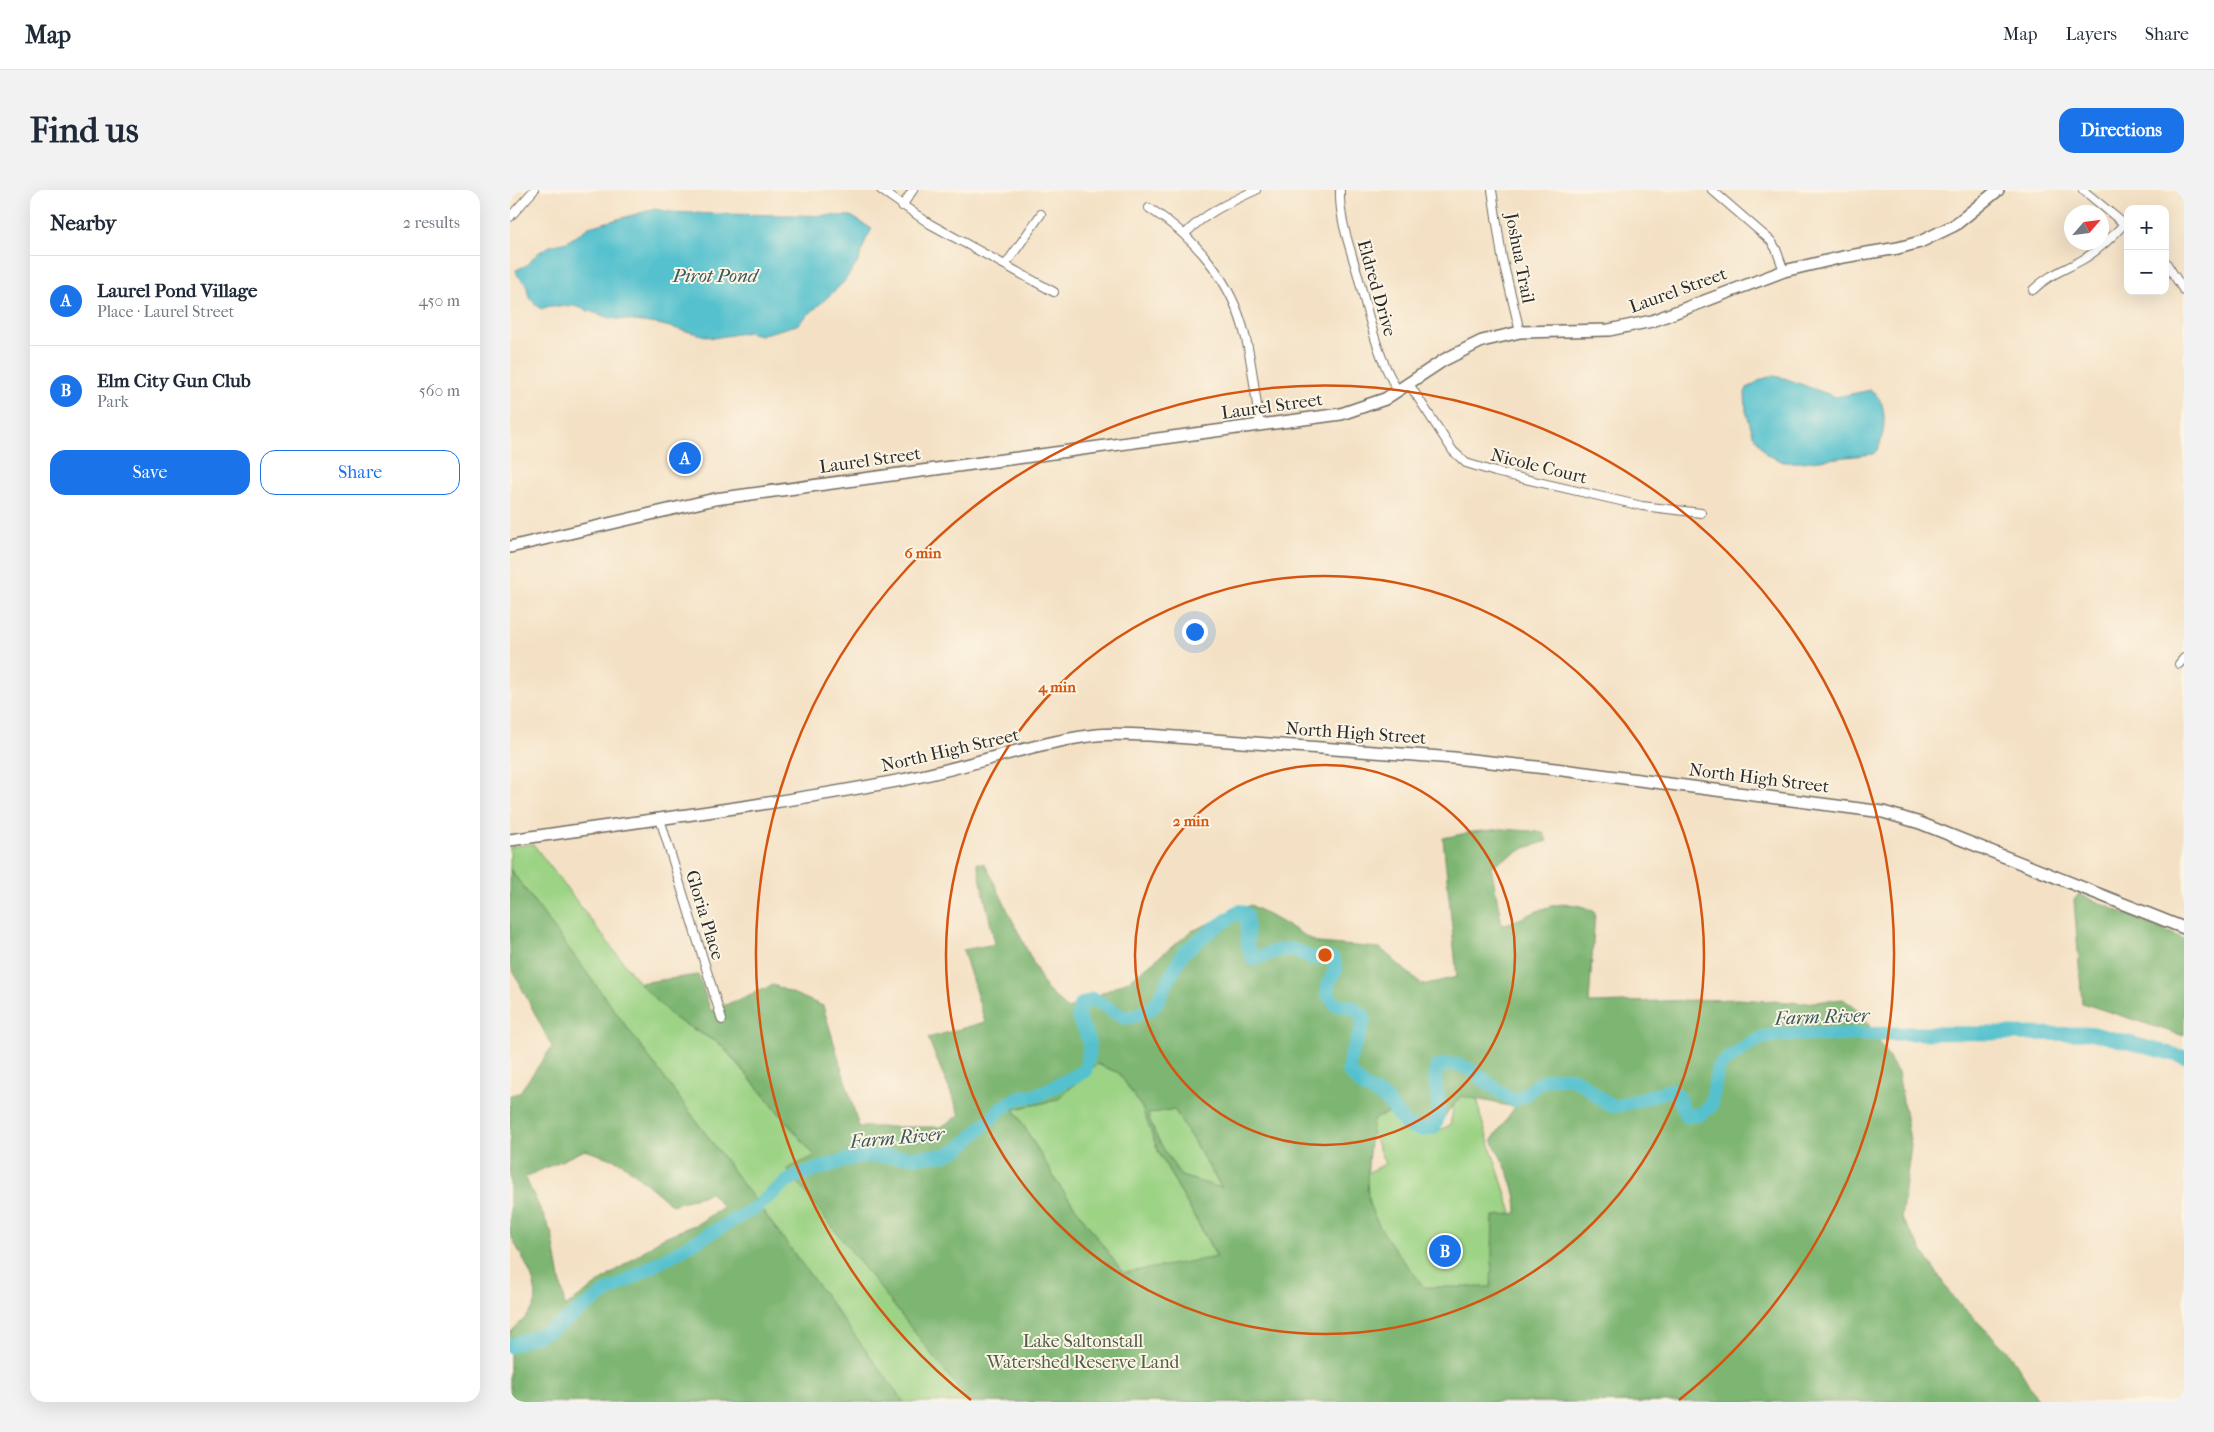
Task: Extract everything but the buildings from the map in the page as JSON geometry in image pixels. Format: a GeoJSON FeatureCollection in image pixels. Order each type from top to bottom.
{"type":"FeatureCollection","features":[{"type":"Feature","properties":{"kind":"main road","name":"Laurel Street"},"geometry":{"type":"LineString","coordinates":[[510,547],[715,499],[1341,414],[1372,405],[1398,391],[1444,360],[1469,346],[1497,336],[1520,332],[1609,330],[1639,325],[1678,313],[1736,288],[1784,272],[1843,257],[1898,248],[1930,238],[1967,217],[1998,190]]}},
{"type":"Feature","properties":{"kind":"main road","name":"North High Street"},"geometry":{"type":"LineString","coordinates":[[510,840],[903,780],[1064,740],[1099,735],[1149,735],[1454,758],[1556,769],[1882,812],[1920,823],[2184,928]]}},
{"type":"Feature","properties":{"kind":"street"},"geometry":{"type":"LineString","coordinates":[[510,217],[534,190]]}},
{"type":"Feature","properties":{"kind":"street"},"geometry":{"type":"LineString","coordinates":[[881,190],[930,224],[1054,292]]}},
{"type":"Feature","properties":{"kind":"street"},"geometry":{"type":"LineString","coordinates":[[902,206],[913,190]]}},
{"type":"Feature","properties":{"kind":"street"},"geometry":{"type":"LineString","coordinates":[[1185,234],[1212,212],[1256,190]]}},
{"type":"Feature","properties":{"kind":"street","name":"Eldred Drive"},"geometry":{"type":"LineString","coordinates":[[1340,190],[1339,204],[1344,227],[1370,320],[1386,370],[1398,391]]}},
{"type":"Feature","properties":{"kind":"street","name":"Joshua Trail"},"geometry":{"type":"LineString","coordinates":[[1492,190],[1502,257],[1520,332]]}},
{"type":"Feature","properties":{"kind":"street"},"geometry":{"type":"LineString","coordinates":[[1712,190],[1771,241],[1776,249],[1784,272]]}},
{"type":"Feature","properties":{"kind":"street"},"geometry":{"type":"LineString","coordinates":[[2083,190],[2124,224]]}},
{"type":"Feature","properties":{"kind":"street"},"geometry":{"type":"LineString","coordinates":[[1149,208],[1185,234],[1210,262],[1228,292],[1237,311],[1248,347],[1260,426]]}},
{"type":"Feature","properties":{"kind":"street"},"geometry":{"type":"LineString","coordinates":[[1006,264],[1041,214]]}},
{"type":"Feature","properties":{"kind":"street"},"geometry":{"type":"LineString","coordinates":[[2033,290],[2052,274],[2084,259],[2124,228]]}},
{"type":"Feature","properties":{"kind":"street"},"geometry":{"type":"LineString","coordinates":[[2169,267],[2184,291]]}},
{"type":"Feature","properties":{"kind":"street","name":"Nicole Court"},"geometry":{"type":"LineString","coordinates":[[1409,384],[1453,451],[1466,463],[1495,472],[1634,504],[1701,513]]}},
{"type":"Feature","properties":{"kind":"street","name":"Gloria Place"},"geometry":{"type":"LineString","coordinates":[[660,818],[722,1020]]}},
{"type":"Feature","properties":{"kind":"green space","name":"Lake Saltonstall Watershed Reserve Land"},"geometry":{"type":"Polygon","coordinates":[[[1502,829],[1543,832],[1547,841],[1525,848],[1491,866],[1502,925],[1548,907],[1559,905],[1582,906],[1595,912],[1589,1003],[1737,999],[1803,1003],[1843,999],[1861,1012],[1898,1073],[1911,1146],[1901,1218],[1952,1296],[2012,1356],[2039,1402],[969,1402],[787,1169],[815,1156],[722,1045],[674,1018],[639,983],[698,975],[711,1011],[773,985],[823,1006],[859,1127],[941,1127],[960,1115],[928,1038],[985,1022],[963,950],[995,944],[977,863],[985,864],[1046,989],[1068,1009],[1130,980],[1192,931],[1251,905],[1318,943],[1380,948],[1422,985],[1457,977],[1443,838],[1472,832],[1502,829]],[[1097,1064],[1057,1100],[1014,1109],[1056,1181],[1123,1273],[1217,1257],[1159,1153],[1142,1108],[1119,1073],[1097,1064]],[[1461,1096],[1444,1117],[1437,1133],[1428,1134],[1415,1133],[1404,1129],[1389,1112],[1373,1120],[1368,1176],[1370,1206],[1380,1228],[1424,1287],[1491,1287],[1493,1216],[1517,1213],[1512,1184],[1492,1140],[1515,1107],[1461,1096]],[[1174,1109],[1148,1114],[1154,1131],[1166,1154],[1181,1176],[1222,1188],[1174,1109]]]}},
{"type":"Feature","properties":{"kind":"green space","name":"Lake Saltonstall Watershed Reserve Land"},"geometry":{"type":"Polygon","coordinates":[[[533,844],[639,983],[674,1018],[721,1045],[816,1157],[787,1169],[1212,1304],[1333,1190],[1385,1164],[1355,1090],[1434,1133],[1450,1125],[1456,1094],[1476,1085],[1480,1115],[1561,1363],[1657,1402],[510,1402],[849,1328],[510,869],[510,847],[533,844]]]}},
{"type":"Feature","properties":{"kind":"green space"},"geometry":{"type":"Polygon","coordinates":[[[510,869],[904,1402],[510,1402],[510,1333],[532,1310],[536,1292],[529,1271],[510,1234],[510,1095],[519,1093],[552,1047],[510,965],[510,869]],[[585,1150],[525,1177],[552,1234],[565,1307],[662,1238],[699,1223],[723,1207],[711,1193],[672,1205],[621,1162],[585,1150]]]}},
{"type":"Feature","properties":{"kind":"green space"},"geometry":{"type":"Polygon","coordinates":[[[2079,894],[2184,939],[2184,1036],[2082,1003],[2074,900],[2079,894]]]}},
{"type":"Feature","properties":{"kind":"green space"},"geometry":{"type":"Polygon","coordinates":[[[1097,1064],[1119,1073],[1142,1108],[1159,1153],[1217,1258],[1123,1274],[1056,1181],[1014,1109],[1057,1100],[1097,1064]]]}},
{"type":"Feature","properties":{"kind":"green space"},"geometry":{"type":"Polygon","coordinates":[[[1174,1109],[1222,1189],[1181,1176],[1162,1146],[1148,1114],[1174,1109]]]}},
{"type":"Feature","properties":{"kind":"water","name":"Pirot Pond"},"geometry":{"type":"Polygon","coordinates":[[[655,209],[670,212],[715,214],[851,216],[872,229],[866,239],[858,262],[843,283],[797,325],[760,335],[748,332],[714,338],[658,324],[610,318],[574,306],[550,306],[541,309],[529,298],[526,283],[518,276],[516,270],[527,265],[538,253],[550,246],[567,242],[589,227],[655,209]]]}},
{"type":"Feature","properties":{"kind":"water"},"geometry":{"type":"Polygon","coordinates":[[[1773,376],[1784,378],[1836,397],[1871,390],[1881,402],[1884,414],[1882,438],[1877,450],[1873,454],[1802,462],[1784,462],[1767,455],[1753,434],[1746,411],[1745,393],[1747,388],[1762,379],[1773,376]]]}},
{"type":"Feature","properties":{"kind":"waterway","name":"Farm River"},"geometry":{"type":"LineString","coordinates":[[510,1346],[553,1329],[605,1293],[755,1208],[786,1182],[798,1175],[859,1156],[921,1157],[946,1155],[960,1148],[1002,1108],[1018,1098],[1038,1095],[1085,1071],[1089,1047],[1088,1039],[1079,1020],[1080,1005],[1093,999],[1125,1018],[1135,1016],[1154,1007],[1183,953],[1240,911],[1246,914],[1248,943],[1253,959],[1288,949],[1302,953],[1310,958],[1326,957],[1334,960],[1336,969],[1329,982],[1327,993],[1336,1005],[1352,1007],[1364,1017],[1361,1032],[1349,1064],[1349,1072],[1364,1087],[1385,1098],[1407,1126],[1423,1130],[1434,1127],[1437,1120],[1436,1068],[1447,1064],[1467,1068],[1514,1100],[1522,1097],[1543,1081],[1558,1078],[1576,1080],[1612,1106],[1623,1105],[1672,1090],[1678,1096],[1686,1116],[1701,1114],[1711,1106],[1718,1067],[1751,1043],[1772,1036],[1892,1033],[2092,1033],[2184,1057]]}},
{"type":"Feature","properties":{"kind":"place","name":"Laurel Pond Village"},"geometry":{"type":"Point","coordinates":[685,458]}},
{"type":"Feature","properties":{"kind":"place","name":"Elm City Gun Club"},"geometry":{"type":"Point","coordinates":[1445,1251]}}]}
